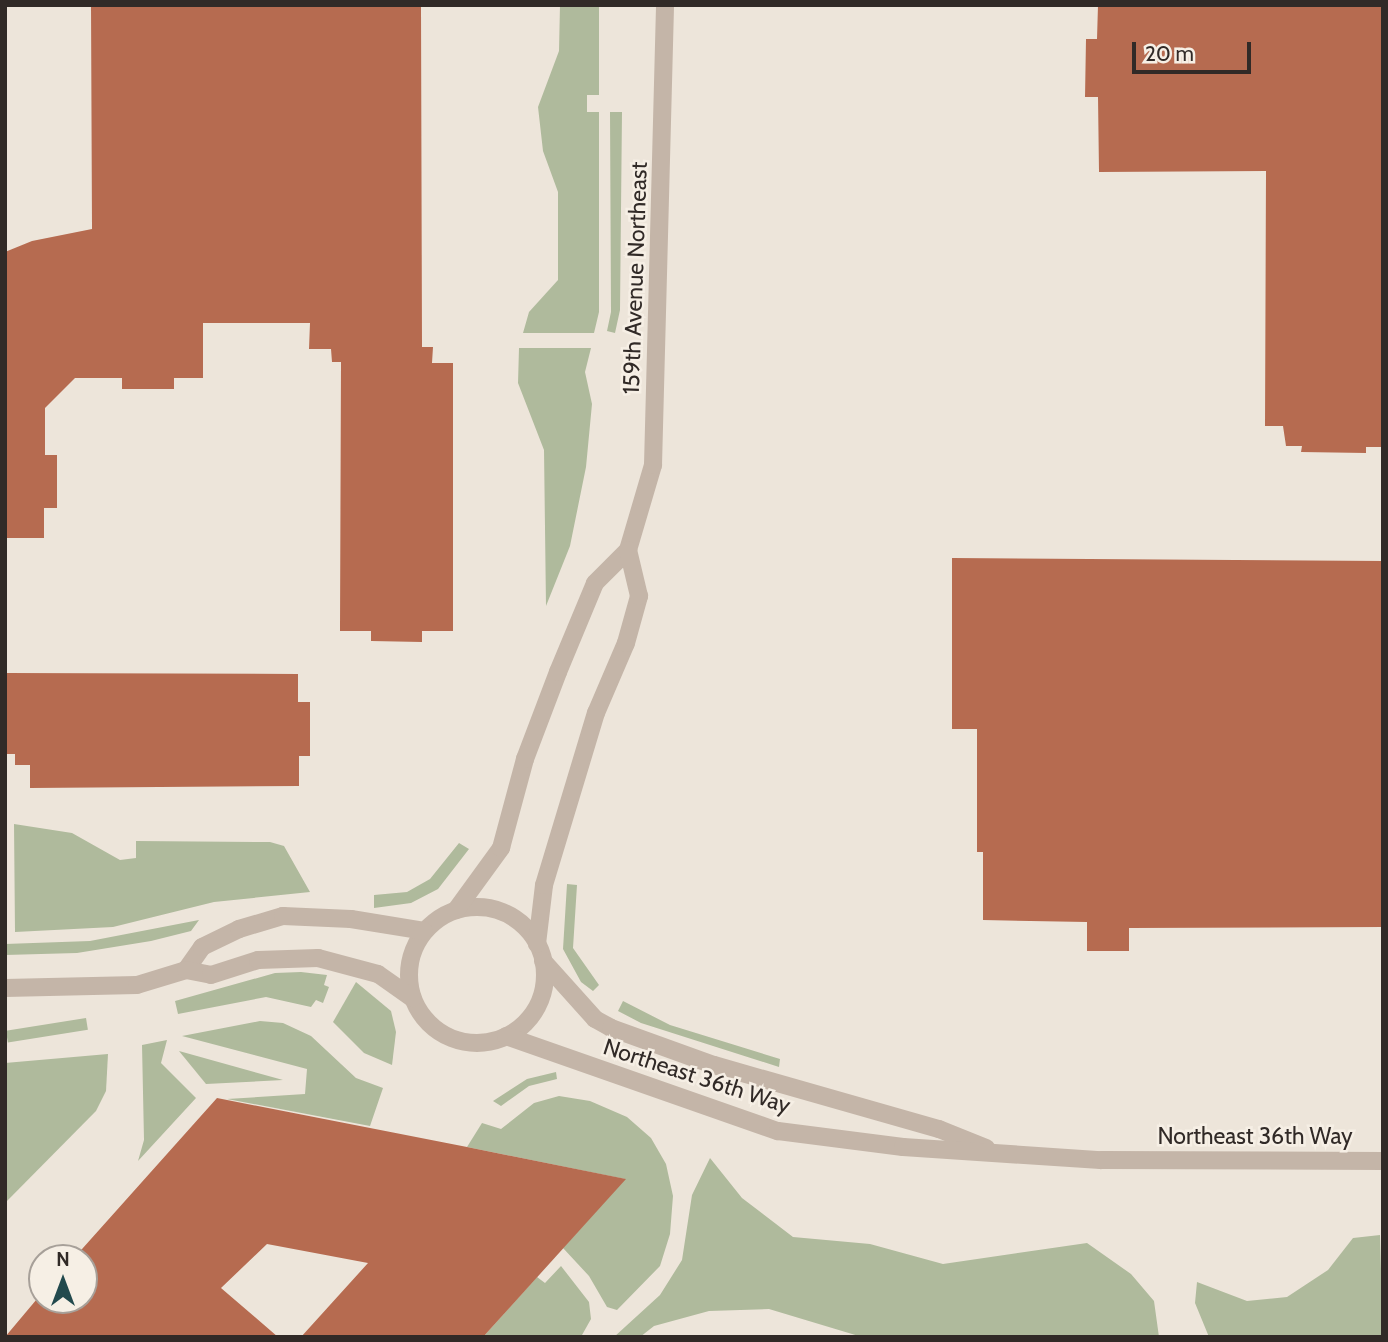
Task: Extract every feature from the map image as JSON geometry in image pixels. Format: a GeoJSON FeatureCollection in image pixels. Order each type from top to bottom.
{"type":"FeatureCollection","features":[{"type":"Feature","properties":{"kind":"street","name":"159th Avenue Northeast"},"geometry":{"type":"LineString","coordinates":[[456,910],[500,848],[525,759],[595,583],[628,550],[653,465],[666,5]]}},
{"type":"Feature","properties":{"kind":"street","name":"159th Avenue Northeast"},"geometry":{"type":"LineString","coordinates":[[540,953],[544,885],[596,713],[626,643],[639,596],[628,550]]}},
{"type":"Feature","properties":{"kind":"street"},"geometry":{"type":"LineString","coordinates":[[476,906],[498,910],[519,922],[540,953],[545,982],[539,1005],[526,1024],[506,1036],[484,1044],[440,1033],[423,1018],[412,998],[409,974],[413,952],[424,931],[456,910],[476,906]]}},
{"type":"Feature","properties":{"kind":"street"},"geometry":{"type":"LineString","coordinates":[[186,970],[202,947],[239,929],[283,916],[351,919],[424,931]]}},
{"type":"Feature","properties":{"kind":"street","name":"Northeast 36th Way"},"geometry":{"type":"LineString","coordinates":[[540,953],[595,1019],[611,1028],[714,1065],[939,1129],[1002,1155]]}},
{"type":"Feature","properties":{"kind":"street"},"geometry":{"type":"LineString","coordinates":[[5,988],[137,985],[186,970],[211,975],[258,960],[318,958],[378,974],[412,998]]}},
{"type":"Feature","properties":{"kind":"street","name":"Northeast 36th Way"},"geometry":{"type":"LineString","coordinates":[[506,1036],[778,1131],[1002,1155],[1101,1160],[1383,1161]]}},
{"type":"Feature","properties":{"kind":"green space"},"geometry":{"type":"Polygon","coordinates":[[[560,5],[599,5],[599,95],[587,95],[587,112],[599,112],[599,312],[594,333],[523,333],[529,312],[558,280],[558,192],[543,151],[538,107],[559,51],[560,5]]]}},
{"type":"Feature","properties":{"kind":"green space"},"geometry":{"type":"Polygon","coordinates":[[[610,112],[622,112],[620,310],[615,333],[607,331],[611,312],[610,112]]]}},
{"type":"Feature","properties":{"kind":"green space"},"geometry":{"type":"Polygon","coordinates":[[[519,348],[591,348],[585,372],[592,404],[586,467],[570,546],[546,606],[544,450],[518,383],[519,348]]]}},
{"type":"Feature","properties":{"kind":"green space"},"geometry":{"type":"Polygon","coordinates":[[[14,824],[72,833],[120,860],[136,858],[136,841],[270,842],[284,846],[310,892],[214,902],[113,927],[15,932],[14,824]]]}},
{"type":"Feature","properties":{"kind":"green space"},"geometry":{"type":"Polygon","coordinates":[[[459,843],[469,849],[438,889],[411,903],[374,908],[374,895],[407,892],[430,879],[459,843]]]}},
{"type":"Feature","properties":{"kind":"green space"},"geometry":{"type":"Polygon","coordinates":[[[567,884],[577,885],[573,948],[599,985],[593,991],[581,982],[563,949],[567,884]]]}},
{"type":"Feature","properties":{"kind":"green space"},"geometry":{"type":"Polygon","coordinates":[[[199,920],[191,931],[151,941],[77,953],[5,955],[5,944],[90,941],[199,920]]]}},
{"type":"Feature","properties":{"kind":"green space"},"geometry":{"type":"Polygon","coordinates":[[[275,973],[327,975],[324,985],[329,987],[323,1003],[316,1000],[311,1007],[266,997],[178,1014],[175,1001],[275,973]]]}},
{"type":"Feature","properties":{"kind":"green space"},"geometry":{"type":"Polygon","coordinates":[[[356,982],[391,1011],[396,1032],[392,1065],[364,1053],[333,1022],[356,982]]]}},
{"type":"Feature","properties":{"kind":"green space"},"geometry":{"type":"Polygon","coordinates":[[[623,1001],[670,1025],[780,1059],[779,1067],[641,1023],[618,1011],[623,1001]]]}},
{"type":"Feature","properties":{"kind":"green space"},"geometry":{"type":"Polygon","coordinates":[[[86,1018],[88,1030],[8,1043],[6,1031],[86,1018]]]}},
{"type":"Feature","properties":{"kind":"green space"},"geometry":{"type":"Polygon","coordinates":[[[260,1021],[283,1023],[311,1036],[356,1078],[383,1088],[370,1126],[227,1099],[305,1094],[307,1069],[182,1036],[260,1021]]]}},
{"type":"Feature","properties":{"kind":"green space"},"geometry":{"type":"Polygon","coordinates":[[[167,1040],[161,1063],[196,1098],[138,1161],[144,1140],[142,1045],[167,1040]]]}},
{"type":"Feature","properties":{"kind":"green space"},"geometry":{"type":"Polygon","coordinates":[[[179,1051],[283,1080],[206,1084],[179,1051]]]}},
{"type":"Feature","properties":{"kind":"green space"},"geometry":{"type":"Polygon","coordinates":[[[108,1054],[106,1091],[96,1111],[5,1203],[5,1063],[108,1054]]]}},
{"type":"Feature","properties":{"kind":"green space"},"geometry":{"type":"Polygon","coordinates":[[[556,1072],[557,1079],[529,1086],[501,1106],[493,1101],[527,1079],[556,1072]]]}},
{"type":"Feature","properties":{"kind":"green space"},"geometry":{"type":"Polygon","coordinates":[[[559,1096],[590,1101],[627,1117],[651,1138],[666,1164],[673,1196],[670,1234],[660,1266],[617,1310],[607,1307],[589,1276],[563,1248],[625,1179],[467,1147],[482,1123],[501,1129],[534,1103],[559,1096]]]}},
{"type":"Feature","properties":{"kind":"green space"},"geometry":{"type":"Polygon","coordinates":[[[710,1158],[742,1198],[793,1237],[870,1244],[943,1264],[1087,1243],[1131,1274],[1154,1301],[1159,1337],[862,1337],[769,1309],[709,1311],[654,1326],[640,1337],[614,1337],[660,1295],[682,1260],[692,1195],[710,1158]]]}},
{"type":"Feature","properties":{"kind":"green space"},"geometry":{"type":"Polygon","coordinates":[[[1380,1235],[1383,1337],[1209,1337],[1195,1303],[1197,1282],[1247,1301],[1287,1297],[1328,1270],[1353,1238],[1380,1235]]]}},
{"type":"Feature","properties":{"kind":"green space"},"geometry":{"type":"Polygon","coordinates":[[[561,1266],[589,1302],[591,1319],[582,1335],[483,1337],[537,1277],[545,1283],[561,1266]]]}},
{"type":"Feature","properties":{"kind":"building"},"geometry":{"type":"Polygon","coordinates":[[[91,5],[421,5],[422,347],[433,347],[432,363],[453,363],[453,631],[422,631],[422,642],[371,641],[371,631],[340,631],[341,362],[332,362],[331,349],[309,349],[310,323],[203,323],[203,378],[174,378],[174,389],[122,389],[122,378],[75,378],[45,408],[45,455],[57,455],[57,508],[44,508],[44,538],[5,538],[5,252],[32,241],[92,229],[91,5]]]}},
{"type":"Feature","properties":{"kind":"building"},"geometry":{"type":"Polygon","coordinates":[[[1098,5],[1383,5],[1383,447],[1366,447],[1366,453],[1301,452],[1302,446],[1286,446],[1283,426],[1265,426],[1266,171],[1099,172],[1098,97],[1085,97],[1086,39],[1097,39],[1098,5]]]}},
{"type":"Feature","properties":{"kind":"building"},"geometry":{"type":"Polygon","coordinates":[[[952,558],[1383,561],[1383,927],[1129,928],[1129,951],[1087,951],[1087,922],[983,920],[983,852],[977,852],[977,729],[952,729],[952,558]]]}},
{"type":"Feature","properties":{"kind":"building"},"geometry":{"type":"Polygon","coordinates":[[[5,673],[298,674],[298,702],[310,702],[310,756],[299,756],[299,786],[30,788],[30,765],[15,765],[15,754],[5,754],[5,673]]]}},
{"type":"Feature","properties":{"kind":"building"},"geometry":{"type":"Polygon","coordinates":[[[217,1098],[626,1179],[483,1337],[301,1337],[368,1263],[267,1244],[221,1288],[278,1337],[5,1337],[28,1310],[28,1314],[98,1314],[98,1244],[87,1244],[217,1098]]]}}]}
